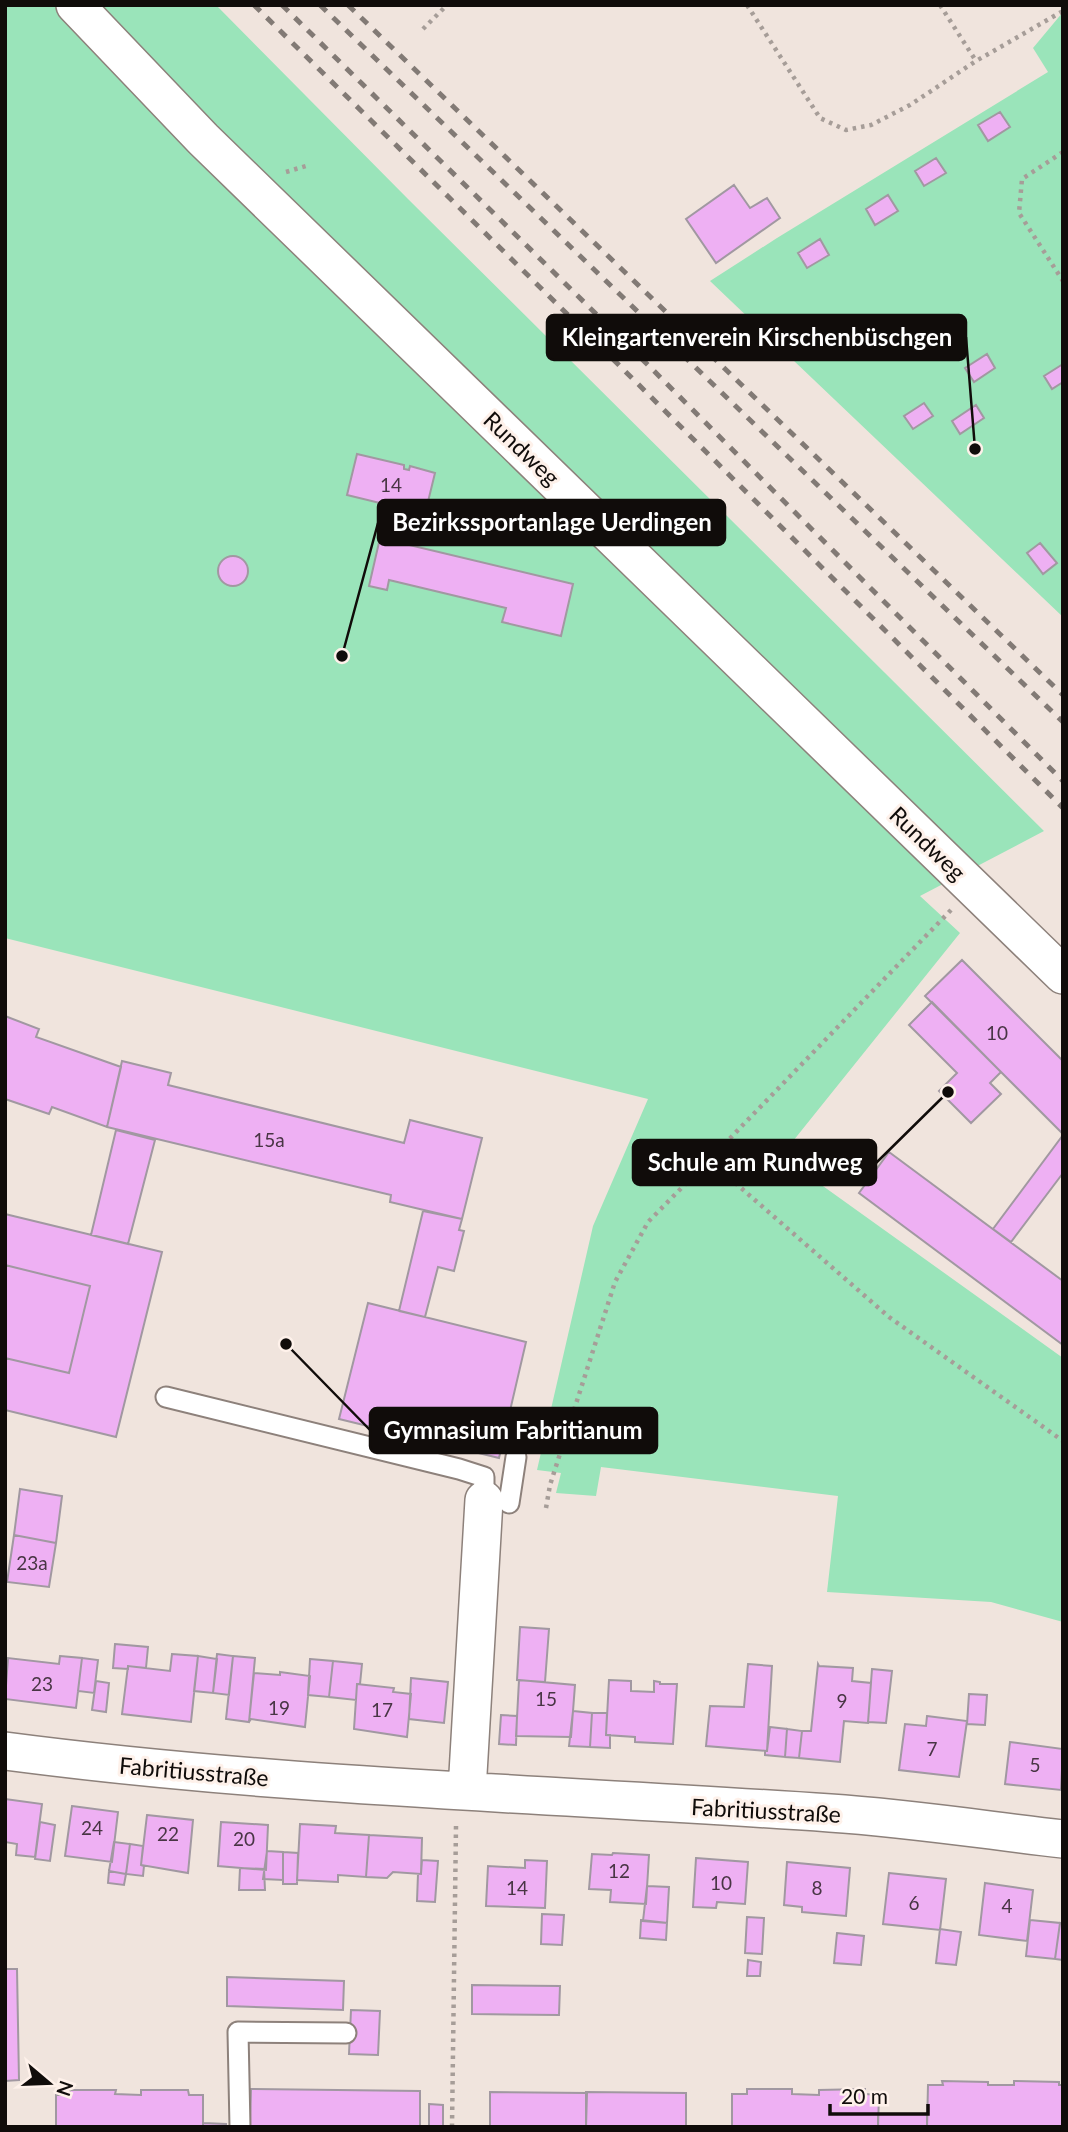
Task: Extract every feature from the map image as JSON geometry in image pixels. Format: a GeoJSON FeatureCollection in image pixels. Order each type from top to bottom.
{"type":"FeatureCollection","features":[{"type":"Feature","properties":{"kind":"street","name":"Rundweg"},"geometry":{"type":"LineString","coordinates":[[75,5],[213,149],[1063,975]]}},
{"type":"Feature","properties":{"kind":"street"},"geometry":{"type":"LineString","coordinates":[[462,1790],[496,1502]]}},
{"type":"Feature","properties":{"kind":"street","name":"Fabritiusstraße"},"geometry":{"type":"LineString","coordinates":[[5,1751],[117,1765],[832,1813],[1063,1839]]}},
{"type":"Feature","properties":{"kind":"lane"},"geometry":{"type":"LineString","coordinates":[[166,1397],[459,1469],[484,1477],[496,1502]]}},
{"type":"Feature","properties":{"kind":"lane"},"geometry":{"type":"LineString","coordinates":[[496,1502],[516,1457]]}},
{"type":"Feature","properties":{"kind":"lane"},"geometry":{"type":"LineString","coordinates":[[240,2127],[238,2032],[346,2033]]}},
{"type":"Feature","properties":{"kind":"path"},"geometry":{"type":"LineString","coordinates":[[423,29],[447,5]]}},
{"type":"Feature","properties":{"kind":"path"},"geometry":{"type":"LineString","coordinates":[[747,5],[820,118],[846,130],[871,125],[910,105],[975,61],[1063,11]]}},
{"type":"Feature","properties":{"kind":"path"},"geometry":{"type":"LineString","coordinates":[[940,5],[975,61]]}},
{"type":"Feature","properties":{"kind":"path"},"geometry":{"type":"LineString","coordinates":[[1063,152],[1022,179],[1019,213],[1063,281]]}},
{"type":"Feature","properties":{"kind":"path"},"geometry":{"type":"LineString","coordinates":[[284,173],[309,165]]}},
{"type":"Feature","properties":{"kind":"path"},"geometry":{"type":"LineString","coordinates":[[547,1508],[550,1485],[615,1282],[648,1222],[973,887]]}},
{"type":"Feature","properties":{"kind":"path"},"geometry":{"type":"LineString","coordinates":[[709,1160],[889,1317],[1063,1441]]}},
{"type":"Feature","properties":{"kind":"path"},"geometry":{"type":"LineString","coordinates":[[452,2127],[462,1790]]}},
{"type":"Feature","properties":{"kind":"green space"},"geometry":{"type":"Polygon","coordinates":[[[5,5],[216,5],[1044,831],[920,896],[960,933],[781,1156],[1063,1358],[1063,1622],[991,1602],[827,1592],[838,1496],[601,1467],[596,1496],[556,1493],[561,1473],[537,1470],[593,1226],[648,1099],[5,938],[5,5]]]}},
{"type":"Feature","properties":{"kind":"green space"},"geometry":{"type":"Polygon","coordinates":[[[1063,12],[1063,617],[710,281],[1048,72],[1033,48],[1063,12]]]}},
{"type":"Feature","properties":{"kind":"building"},"geometry":{"type":"Polygon","coordinates":[[[1000,112],[1010,127],[988,141],[978,125],[1000,112]]]}},
{"type":"Feature","properties":{"kind":"building"},"geometry":{"type":"Polygon","coordinates":[[[936,158],[946,173],[924,186],[915,171],[936,158]]]}},
{"type":"Feature","properties":{"kind":"building"},"geometry":{"type":"Polygon","coordinates":[[[734,185],[750,208],[767,198],[780,218],[716,263],[686,219],[734,185]]]}},
{"type":"Feature","properties":{"kind":"building"},"geometry":{"type":"Polygon","coordinates":[[[888,195],[898,211],[875,225],[866,209],[888,195]]]}},
{"type":"Feature","properties":{"kind":"building"},"geometry":{"type":"Polygon","coordinates":[[[820,239],[829,255],[807,268],[798,253],[820,239]]]}},
{"type":"Feature","properties":{"kind":"building"},"geometry":{"type":"Polygon","coordinates":[[[987,354],[995,368],[974,382],[965,368],[987,354]]]}},
{"type":"Feature","properties":{"kind":"building"},"geometry":{"type":"Polygon","coordinates":[[[1063,364],[1063,382],[1052,389],[1044,376],[1063,364]]]}},
{"type":"Feature","properties":{"kind":"building"},"geometry":{"type":"Polygon","coordinates":[[[924,403],[933,416],[913,429],[904,416],[924,403]]]}},
{"type":"Feature","properties":{"kind":"building"},"geometry":{"type":"Polygon","coordinates":[[[976,405],[984,418],[960,434],[952,421],[976,405]]]}},
{"type":"Feature","properties":{"kind":"building"},"geometry":{"type":"Polygon","coordinates":[[[357,454],[404,465],[404,469],[409,470],[410,466],[435,473],[425,514],[347,495],[357,454]]]}},
{"type":"Feature","properties":{"kind":"building"},"geometry":{"type":"Polygon","coordinates":[[[380,538],[573,584],[561,636],[502,622],[506,608],[389,580],[387,590],[369,586],[380,538]]]}},
{"type":"Feature","properties":{"kind":"building"},"geometry":{"type":"Polygon","coordinates":[[[1040,543],[1057,563],[1043,574],[1027,553],[1040,543]]]}},
{"type":"Feature","properties":{"kind":"building"},"geometry":{"type":"Polygon","coordinates":[[[233,556],[239,557],[247,565],[247,577],[239,585],[233,586],[227,585],[219,577],[218,571],[219,565],[227,557],[233,556]]]}},
{"type":"Feature","properties":{"kind":"building"},"geometry":{"type":"Polygon","coordinates":[[[962,960],[1063,1061],[1063,1134],[925,996],[962,960]]]}},
{"type":"Feature","properties":{"kind":"building"},"geometry":{"type":"Polygon","coordinates":[[[932,1002],[1001,1072],[990,1083],[1001,1094],[971,1123],[939,1091],[957,1073],[909,1025],[932,1002]]]}},
{"type":"Feature","properties":{"kind":"building"},"geometry":{"type":"Polygon","coordinates":[[[5,1016],[39,1029],[36,1037],[121,1067],[107,1127],[52,1107],[49,1114],[5,1099],[5,1016]]]}},
{"type":"Feature","properties":{"kind":"building"},"geometry":{"type":"Polygon","coordinates":[[[122,1061],[171,1073],[168,1085],[404,1143],[410,1120],[482,1138],[462,1219],[390,1202],[391,1195],[107,1127],[122,1061]]]}},
{"type":"Feature","properties":{"kind":"building"},"geometry":{"type":"Polygon","coordinates":[[[116,1130],[155,1140],[128,1244],[91,1235],[116,1130]]]}},
{"type":"Feature","properties":{"kind":"building"},"geometry":{"type":"Polygon","coordinates":[[[1063,1135],[1063,1173],[1011,1242],[993,1229],[1063,1135]]]}},
{"type":"Feature","properties":{"kind":"building"},"geometry":{"type":"Polygon","coordinates":[[[889,1152],[1063,1281],[1063,1345],[859,1193],[889,1152]]]}},
{"type":"Feature","properties":{"kind":"building"},"geometry":{"type":"Polygon","coordinates":[[[423,1211],[462,1219],[459,1230],[464,1231],[454,1271],[438,1267],[425,1317],[399,1311],[423,1211]]]}},
{"type":"Feature","properties":{"kind":"building"},"geometry":{"type":"Polygon","coordinates":[[[5,1214],[162,1252],[116,1437],[5,1410],[5,1358],[69,1373],[90,1286],[5,1265],[5,1214]]]}},
{"type":"Feature","properties":{"kind":"building"},"geometry":{"type":"Polygon","coordinates":[[[5,1265],[90,1286],[69,1373],[5,1358],[5,1265]]]}},
{"type":"Feature","properties":{"kind":"building"},"geometry":{"type":"Polygon","coordinates":[[[368,1303],[526,1342],[499,1458],[339,1419],[368,1303]]]}},
{"type":"Feature","properties":{"kind":"building"},"geometry":{"type":"Polygon","coordinates":[[[20,1489],[62,1496],[56,1543],[14,1535],[20,1489]]]}},
{"type":"Feature","properties":{"kind":"building"},"geometry":{"type":"Polygon","coordinates":[[[14,1535],[56,1543],[49,1587],[7,1582],[14,1535]]]}},
{"type":"Feature","properties":{"kind":"building"},"geometry":{"type":"Polygon","coordinates":[[[520,1627],[549,1629],[545,1682],[517,1680],[520,1627]]]}},
{"type":"Feature","properties":{"kind":"building"},"geometry":{"type":"Polygon","coordinates":[[[115,1644],[148,1647],[146,1668],[113,1668],[115,1644]]]}},
{"type":"Feature","properties":{"kind":"building"},"geometry":{"type":"Polygon","coordinates":[[[172,1654],[198,1656],[191,1722],[122,1714],[128,1666],[170,1671],[172,1654]]]}},
{"type":"Feature","properties":{"kind":"building"},"geometry":{"type":"Polygon","coordinates":[[[217,1654],[233,1656],[229,1695],[213,1693],[217,1654]]]}},
{"type":"Feature","properties":{"kind":"building"},"geometry":{"type":"Polygon","coordinates":[[[60,1656],[82,1658],[76,1708],[5,1699],[8,1658],[59,1664],[60,1656]]]}},
{"type":"Feature","properties":{"kind":"building"},"geometry":{"type":"Polygon","coordinates":[[[198,1656],[217,1659],[213,1693],[194,1691],[198,1656]]]}},
{"type":"Feature","properties":{"kind":"building"},"geometry":{"type":"Polygon","coordinates":[[[233,1656],[255,1658],[249,1722],[226,1719],[233,1656]]]}},
{"type":"Feature","properties":{"kind":"building"},"geometry":{"type":"Polygon","coordinates":[[[82,1658],[98,1660],[94,1693],[78,1691],[82,1658]]]}},
{"type":"Feature","properties":{"kind":"building"},"geometry":{"type":"Polygon","coordinates":[[[310,1659],[333,1661],[329,1697],[308,1695],[310,1659]]]}},
{"type":"Feature","properties":{"kind":"building"},"geometry":{"type":"Polygon","coordinates":[[[333,1661],[362,1664],[356,1700],[329,1697],[333,1661]]]}},
{"type":"Feature","properties":{"kind":"building"},"geometry":{"type":"Polygon","coordinates":[[[748,1664],[772,1666],[767,1751],[706,1746],[710,1706],[744,1707],[748,1664]]]}},
{"type":"Feature","properties":{"kind":"building"},"geometry":{"type":"Polygon","coordinates":[[[818,1664],[853,1668],[852,1681],[871,1683],[868,1723],[844,1721],[840,1762],[799,1758],[802,1731],[811,1731],[818,1664]]]}},
{"type":"Feature","properties":{"kind":"building"},"geometry":{"type":"Polygon","coordinates":[[[872,1669],[892,1671],[886,1723],[868,1722],[872,1669]]]}},
{"type":"Feature","properties":{"kind":"building"},"geometry":{"type":"Polygon","coordinates":[[[280,1672],[310,1676],[305,1727],[251,1719],[249,1722],[254,1673],[280,1675],[280,1672]]]}},
{"type":"Feature","properties":{"kind":"building"},"geometry":{"type":"Polygon","coordinates":[[[411,1678],[448,1682],[444,1723],[409,1719],[411,1678]]]}},
{"type":"Feature","properties":{"kind":"building"},"geometry":{"type":"Polygon","coordinates":[[[519,1680],[575,1685],[571,1737],[516,1736],[519,1680]]]}},
{"type":"Feature","properties":{"kind":"building"},"geometry":{"type":"Polygon","coordinates":[[[609,1680],[631,1681],[631,1691],[654,1692],[654,1681],[660,1684],[677,1684],[673,1744],[635,1742],[635,1737],[606,1735],[609,1680]]]}},
{"type":"Feature","properties":{"kind":"building"},"geometry":{"type":"Polygon","coordinates":[[[96,1681],[109,1683],[106,1712],[92,1710],[96,1681]]]}},
{"type":"Feature","properties":{"kind":"building"},"geometry":{"type":"Polygon","coordinates":[[[357,1684],[394,1688],[393,1692],[411,1694],[407,1737],[354,1729],[357,1684]]]}},
{"type":"Feature","properties":{"kind":"building"},"geometry":{"type":"Polygon","coordinates":[[[969,1694],[987,1695],[985,1725],[967,1724],[969,1694]]]}},
{"type":"Feature","properties":{"kind":"building"},"geometry":{"type":"Polygon","coordinates":[[[573,1711],[592,1713],[590,1747],[569,1746],[573,1711]]]}},
{"type":"Feature","properties":{"kind":"building"},"geometry":{"type":"Polygon","coordinates":[[[592,1713],[607,1713],[606,1735],[610,1735],[610,1748],[590,1747],[592,1713]]]}},
{"type":"Feature","properties":{"kind":"building"},"geometry":{"type":"Polygon","coordinates":[[[501,1715],[517,1716],[516,1745],[499,1744],[501,1715]]]}},
{"type":"Feature","properties":{"kind":"building"},"geometry":{"type":"Polygon","coordinates":[[[927,1716],[967,1721],[959,1777],[899,1770],[905,1724],[926,1726],[927,1716]]]}},
{"type":"Feature","properties":{"kind":"building"},"geometry":{"type":"Polygon","coordinates":[[[770,1727],[787,1729],[785,1757],[765,1755],[770,1727]]]}},
{"type":"Feature","properties":{"kind":"building"},"geometry":{"type":"Polygon","coordinates":[[[787,1729],[802,1731],[799,1758],[785,1757],[787,1729]]]}},
{"type":"Feature","properties":{"kind":"building"},"geometry":{"type":"Polygon","coordinates":[[[1010,1742],[1063,1749],[1061,1790],[1005,1784],[1010,1742]]]}},
{"type":"Feature","properties":{"kind":"building"},"geometry":{"type":"Polygon","coordinates":[[[5,1799],[42,1804],[35,1857],[16,1855],[17,1844],[5,1842],[5,1799]]]}},
{"type":"Feature","properties":{"kind":"building"},"geometry":{"type":"Polygon","coordinates":[[[72,1806],[118,1812],[112,1862],[65,1856],[72,1806]]]}},
{"type":"Feature","properties":{"kind":"building"},"geometry":{"type":"Polygon","coordinates":[[[147,1815],[193,1820],[188,1873],[141,1865],[147,1815]]]}},
{"type":"Feature","properties":{"kind":"building"},"geometry":{"type":"Polygon","coordinates":[[[40,1822],[55,1825],[50,1861],[35,1859],[40,1822]]]}},
{"type":"Feature","properties":{"kind":"building"},"geometry":{"type":"Polygon","coordinates":[[[221,1822],[268,1825],[266,1870],[218,1866],[221,1822]]]}},
{"type":"Feature","properties":{"kind":"building"},"geometry":{"type":"Polygon","coordinates":[[[300,1824],[336,1826],[335,1833],[369,1835],[366,1877],[338,1875],[338,1882],[297,1880],[300,1824]]]}},
{"type":"Feature","properties":{"kind":"building"},"geometry":{"type":"Polygon","coordinates":[[[369,1835],[422,1838],[421,1874],[393,1872],[387,1878],[366,1877],[369,1835]]]}},
{"type":"Feature","properties":{"kind":"building"},"geometry":{"type":"Polygon","coordinates":[[[114,1842],[130,1844],[126,1874],[109,1871],[114,1842]]]}},
{"type":"Feature","properties":{"kind":"building"},"geometry":{"type":"Polygon","coordinates":[[[130,1844],[143,1846],[143,1876],[126,1874],[130,1844]]]}},
{"type":"Feature","properties":{"kind":"building"},"geometry":{"type":"Polygon","coordinates":[[[267,1851],[283,1852],[283,1880],[263,1879],[267,1851]]]}},
{"type":"Feature","properties":{"kind":"building"},"geometry":{"type":"Polygon","coordinates":[[[283,1852],[298,1853],[297,1884],[283,1884],[283,1852]]]}},
{"type":"Feature","properties":{"kind":"building"},"geometry":{"type":"Polygon","coordinates":[[[592,1854],[649,1855],[646,1904],[610,1902],[611,1890],[589,1889],[592,1854]]]}},
{"type":"Feature","properties":{"kind":"building"},"geometry":{"type":"Polygon","coordinates":[[[696,1858],[748,1862],[745,1904],[717,1902],[716,1908],[693,1907],[696,1858]]]}},
{"type":"Feature","properties":{"kind":"building"},"geometry":{"type":"Polygon","coordinates":[[[422,1860],[438,1861],[435,1902],[417,1901],[418,1874],[421,1874],[422,1860]]]}},
{"type":"Feature","properties":{"kind":"building"},"geometry":{"type":"Polygon","coordinates":[[[525,1860],[547,1861],[545,1908],[486,1906],[488,1866],[525,1868],[525,1860]]]}},
{"type":"Feature","properties":{"kind":"building"},"geometry":{"type":"Polygon","coordinates":[[[787,1862],[850,1868],[846,1916],[802,1912],[802,1907],[784,1905],[787,1862]]]}},
{"type":"Feature","properties":{"kind":"building"},"geometry":{"type":"Polygon","coordinates":[[[240,1868],[264,1869],[265,1890],[239,1890],[240,1868]]]}},
{"type":"Feature","properties":{"kind":"building"},"geometry":{"type":"Polygon","coordinates":[[[109,1871],[126,1874],[124,1885],[108,1883],[109,1871]]]}},
{"type":"Feature","properties":{"kind":"building"},"geometry":{"type":"Polygon","coordinates":[[[889,1873],[946,1879],[940,1930],[883,1924],[889,1873]]]}},
{"type":"Feature","properties":{"kind":"building"},"geometry":{"type":"Polygon","coordinates":[[[985,1883],[1033,1890],[1027,1941],[979,1935],[985,1883]]]}},
{"type":"Feature","properties":{"kind":"building"},"geometry":{"type":"Polygon","coordinates":[[[647,1886],[669,1887],[667,1923],[643,1921],[647,1886]]]}},
{"type":"Feature","properties":{"kind":"building"},"geometry":{"type":"Polygon","coordinates":[[[542,1914],[564,1915],[562,1945],[541,1944],[542,1914]]]}},
{"type":"Feature","properties":{"kind":"building"},"geometry":{"type":"Polygon","coordinates":[[[747,1917],[764,1918],[762,1954],[745,1953],[747,1917]]]}},
{"type":"Feature","properties":{"kind":"building"},"geometry":{"type":"Polygon","coordinates":[[[641,1920],[667,1923],[666,1940],[640,1938],[641,1920]]]}},
{"type":"Feature","properties":{"kind":"building"},"geometry":{"type":"Polygon","coordinates":[[[1030,1920],[1060,1923],[1055,1959],[1026,1956],[1030,1920]]]}},
{"type":"Feature","properties":{"kind":"building"},"geometry":{"type":"Polygon","coordinates":[[[1060,1923],[1063,1924],[1063,1960],[1055,1959],[1060,1923]]]}},
{"type":"Feature","properties":{"kind":"building"},"geometry":{"type":"Polygon","coordinates":[[[940,1929],[961,1932],[956,1965],[936,1963],[940,1929]]]}},
{"type":"Feature","properties":{"kind":"building"},"geometry":{"type":"Polygon","coordinates":[[[837,1933],[864,1936],[861,1965],[834,1963],[837,1933]]]}},
{"type":"Feature","properties":{"kind":"building"},"geometry":{"type":"Polygon","coordinates":[[[748,1960],[761,1962],[760,1976],[747,1976],[748,1960]]]}},
{"type":"Feature","properties":{"kind":"building"},"geometry":{"type":"Polygon","coordinates":[[[5,1969],[17,1969],[19,2080],[5,2081],[5,1969]]]}},
{"type":"Feature","properties":{"kind":"building"},"geometry":{"type":"Polygon","coordinates":[[[227,1977],[344,1981],[343,2010],[227,2006],[227,1977]]]}},
{"type":"Feature","properties":{"kind":"building"},"geometry":{"type":"Polygon","coordinates":[[[472,1985],[560,1986],[559,2015],[472,2014],[472,1985]]]}},
{"type":"Feature","properties":{"kind":"building"},"geometry":{"type":"Polygon","coordinates":[[[351,2010],[380,2011],[378,2055],[349,2054],[351,2010]]]}},
{"type":"Feature","properties":{"kind":"building"},"geometry":{"type":"Polygon","coordinates":[[[942,2081],[988,2082],[988,2085],[1014,2085],[1014,2081],[1059,2082],[1059,2085],[1063,2085],[1063,2127],[927,2127],[928,2085],[943,2085],[942,2081]]]}},
{"type":"Feature","properties":{"kind":"building"},"geometry":{"type":"Polygon","coordinates":[[[251,2089],[420,2091],[420,2127],[250,2127],[251,2089]]]}},
{"type":"Feature","properties":{"kind":"building"},"geometry":{"type":"Polygon","coordinates":[[[747,2089],[792,2089],[792,2094],[819,2095],[819,2090],[865,2089],[865,2094],[879,2095],[878,2127],[732,2127],[732,2094],[747,2094],[747,2089]]]}},
{"type":"Feature","properties":{"kind":"building"},"geometry":{"type":"Polygon","coordinates":[[[70,2090],[116,2090],[115,2094],[141,2095],[141,2090],[188,2090],[189,2095],[203,2095],[203,2127],[56,2127],[56,2095],[70,2095],[70,2090]]]}},
{"type":"Feature","properties":{"kind":"building"},"geometry":{"type":"Polygon","coordinates":[[[490,2092],[587,2093],[586,2127],[490,2127],[490,2092]]]}},
{"type":"Feature","properties":{"kind":"building"},"geometry":{"type":"Polygon","coordinates":[[[586,2092],[686,2093],[686,2127],[586,2127],[586,2092]]]}},
{"type":"Feature","properties":{"kind":"building"},"geometry":{"type":"Polygon","coordinates":[[[429,2104],[443,2105],[443,2127],[429,2127],[429,2104]]]}},
{"type":"Feature","properties":{"kind":"building"},"geometry":{"type":"Polygon","coordinates":[[[878,2114],[927,2114],[927,2127],[878,2127],[878,2114]]]}},
{"type":"Feature","properties":{"kind":"building"},"geometry":{"type":"Polygon","coordinates":[[[203,2123],[226,2124],[226,2127],[203,2127],[203,2123]]]}},
{"type":"Feature","properties":{"kind":"railway"},"geometry":{"type":"LineString","coordinates":[[254,5],[1063,808]]}},
{"type":"Feature","properties":{"kind":"railway"},"geometry":{"type":"LineString","coordinates":[[282,5],[649,366],[1063,781]]}},
{"type":"Feature","properties":{"kind":"railway"},"geometry":{"type":"LineString","coordinates":[[320,5],[1063,722]]}},
{"type":"Feature","properties":{"kind":"railway"},"geometry":{"type":"LineString","coordinates":[[348,5],[1063,695]]}},
{"type":"Feature","properties":{"kind":"place","name":"Kleingartenverein Kirschenbüschgen"},"geometry":{"type":"Point","coordinates":[975,449]}},
{"type":"Feature","properties":{"kind":"place","name":"Bezirkssportanlage Uerdingen"},"geometry":{"type":"Point","coordinates":[342,656]}},
{"type":"Feature","properties":{"kind":"place","name":"Schule am Rundweg"},"geometry":{"type":"Point","coordinates":[948,1092]}},
{"type":"Feature","properties":{"kind":"place","name":"Gymnasium Fabritianum"},"geometry":{"type":"Point","coordinates":[286,1344]}}]}
